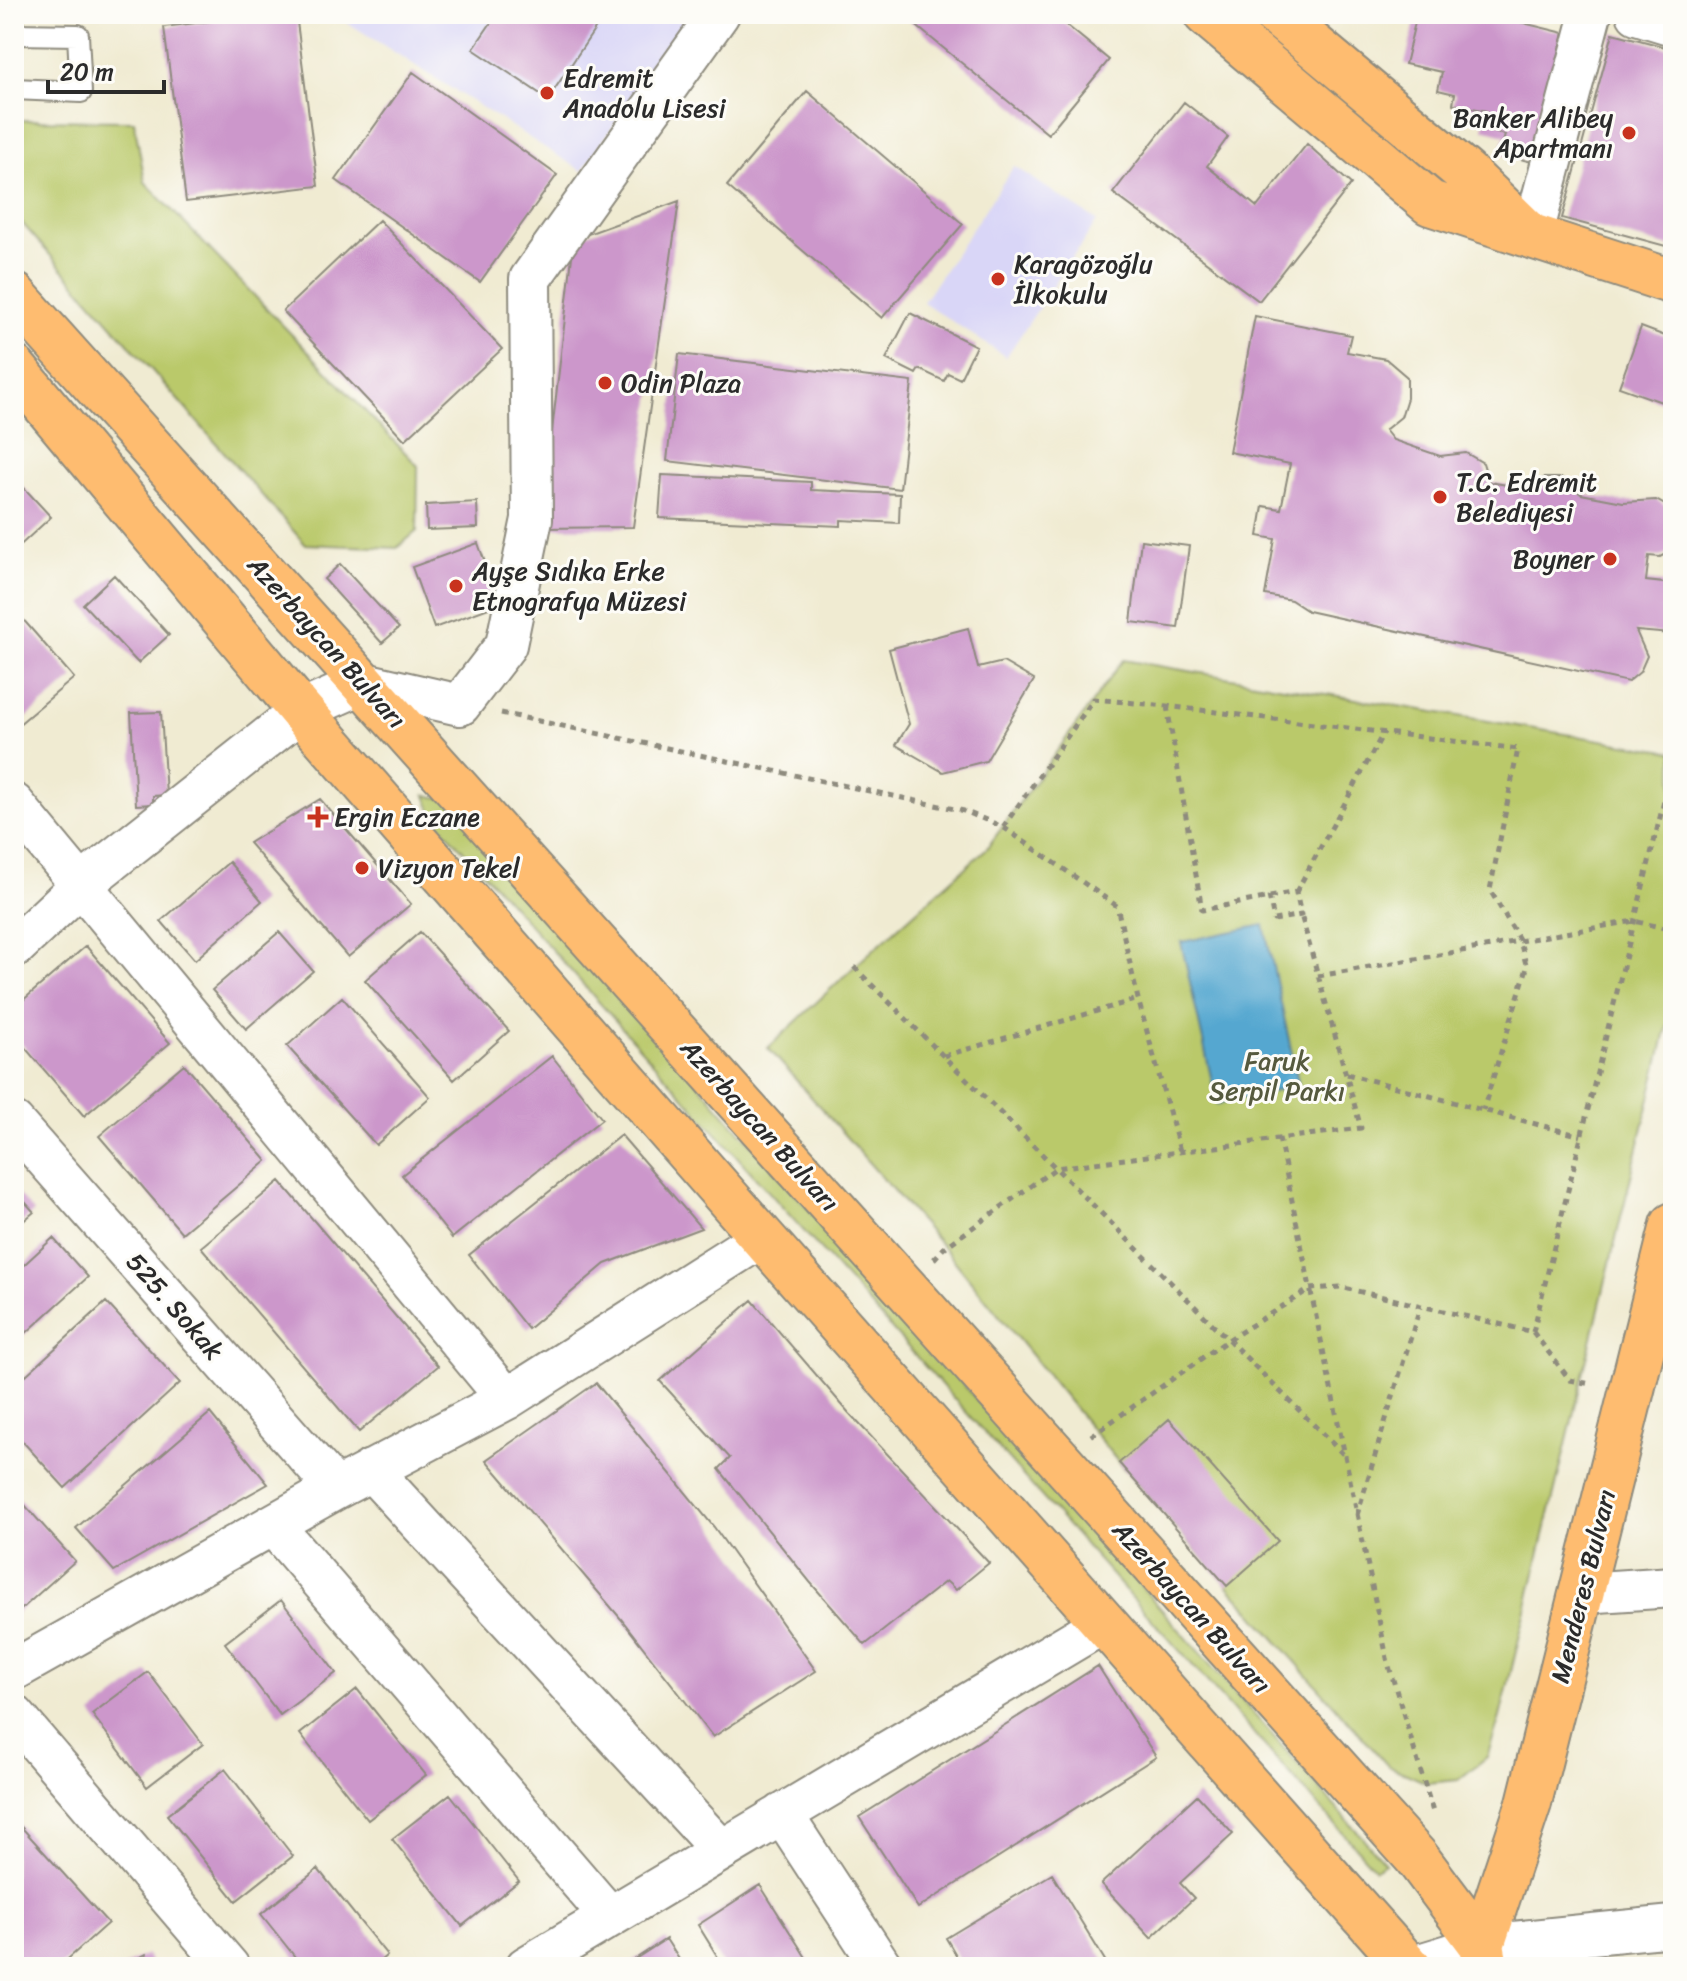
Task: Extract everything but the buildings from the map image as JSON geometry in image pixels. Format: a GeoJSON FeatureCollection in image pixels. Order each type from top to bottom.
{"type":"FeatureCollection","features":[{"type":"Feature","properties":{"kind":"main road"},"geometry":{"type":"LineString","coordinates":[[1206,14],[1430,203],[1673,282]]}},
{"type":"Feature","properties":{"kind":"main road"},"geometry":{"type":"LineString","coordinates":[[1276,14],[1466,173],[1532,237]]}},
{"type":"Feature","properties":{"kind":"main road","name":"Azerbaycan Bulvarı"},"geometry":{"type":"LineString","coordinates":[[14,295],[1416,1857],[1484,1956]]}},
{"type":"Feature","properties":{"kind":"main road"},"geometry":{"type":"LineString","coordinates":[[14,368],[301,711],[762,1237],[1410,1967]]}},
{"type":"Feature","properties":{"kind":"main road","name":"Menderes Bulvarı"},"geometry":{"type":"LineString","coordinates":[[1484,1956],[1529,1803],[1673,1225]]}},
{"type":"Feature","properties":{"kind":"street"},"geometry":{"type":"LineString","coordinates":[[14,948],[81,885],[301,711],[364,683],[460,705],[506,645],[532,519],[530,279],[719,14]]}},
{"type":"Feature","properties":{"kind":"street"},"geometry":{"type":"LineString","coordinates":[[1637,14],[1673,25]]}},
{"type":"Feature","properties":{"kind":"street"},"geometry":{"type":"LineString","coordinates":[[1532,237],[1590,16]]}},
{"type":"Feature","properties":{"kind":"street"},"geometry":{"type":"LineString","coordinates":[[14,804],[507,1399]]}},
{"type":"Feature","properties":{"kind":"street","name":"525. Sokak"},"geometry":{"type":"LineString","coordinates":[[14,1123],[336,1489]]}},
{"type":"Feature","properties":{"kind":"street"},"geometry":{"type":"LineString","coordinates":[[14,1670],[336,1489],[507,1399],[762,1237]]}},
{"type":"Feature","properties":{"kind":"street"},"geometry":{"type":"LineString","coordinates":[[371,1470],[721,1850]]}},
{"type":"Feature","properties":{"kind":"street"},"geometry":{"type":"LineString","coordinates":[[273,1525],[610,1917]]}},
{"type":"Feature","properties":{"kind":"street"},"geometry":{"type":"LineString","coordinates":[[1582,1593],[1673,1587]]}},
{"type":"Feature","properties":{"kind":"street"},"geometry":{"type":"LineString","coordinates":[[527,1967],[1105,1622]]}},
{"type":"Feature","properties":{"kind":"street"},"geometry":{"type":"LineString","coordinates":[[14,1715],[229,1967]]}},
{"type":"Feature","properties":{"kind":"street"},"geometry":{"type":"LineString","coordinates":[[782,1814],[882,1967]]}},
{"type":"Feature","properties":{"kind":"street"},"geometry":{"type":"LineString","coordinates":[[1410,1967],[1673,1926]]}},
{"type":"Feature","properties":{"kind":"lane"},"geometry":{"type":"LineString","coordinates":[[14,34],[78,35],[81,92],[14,89]]}},
{"type":"Feature","properties":{"kind":"path"},"geometry":{"type":"LineString","coordinates":[[1003,827],[1094,699],[1518,749],[1490,890],[1520,941],[1527,968],[1483,1110]]}},
{"type":"Feature","properties":{"kind":"path"},"geometry":{"type":"LineString","coordinates":[[460,705],[964,811],[1003,827],[1117,906],[1138,999],[1180,1151]]}},
{"type":"Feature","properties":{"kind":"path"},"geometry":{"type":"LineString","coordinates":[[1167,706],[1202,910],[1296,892]]}},
{"type":"Feature","properties":{"kind":"path"},"geometry":{"type":"LineString","coordinates":[[908,1290],[944,1248],[1056,1168],[1361,1128],[1296,892],[1384,732]]}},
{"type":"Feature","properties":{"kind":"path"},"geometry":{"type":"LineString","coordinates":[[1533,1332],[1667,789]]}},
{"type":"Feature","properties":{"kind":"path"},"geometry":{"type":"LineString","coordinates":[[1269,896],[1274,920],[1301,915]]}},
{"type":"Feature","properties":{"kind":"path"},"geometry":{"type":"LineString","coordinates":[[1318,976],[1634,921],[1673,930]]}},
{"type":"Feature","properties":{"kind":"path"},"geometry":{"type":"LineString","coordinates":[[854,967],[1344,1455]]}},
{"type":"Feature","properties":{"kind":"path"},"geometry":{"type":"LineString","coordinates":[[944,1056],[1138,999]]}},
{"type":"Feature","properties":{"kind":"path"},"geometry":{"type":"LineString","coordinates":[[1346,1073],[1581,1136]]}},
{"type":"Feature","properties":{"kind":"path"},"geometry":{"type":"LineString","coordinates":[[1279,1138],[1388,1663],[1438,1827],[1416,1857]]}},
{"type":"Feature","properties":{"kind":"path"},"geometry":{"type":"LineString","coordinates":[[1061,1461],[1094,1433],[1228,1340],[1310,1289],[1340,1287],[1533,1332],[1570,1380],[1631,1392]]}},
{"type":"Feature","properties":{"kind":"path"},"geometry":{"type":"LineString","coordinates":[[1357,1515],[1420,1307]]}},
{"type":"Feature","properties":{"kind":"shaded area","name":"Edremit Anadolu Lisesi"},"geometry":{"type":"Polygon","coordinates":[[[334,14],[690,14],[582,171],[334,14]]]}},
{"type":"Feature","properties":{"kind":"shaded area","name":"Karagözoğlu İlkokulu"},"geometry":{"type":"Polygon","coordinates":[[[1014,166],[1097,221],[1006,357],[923,302],[1014,166]]]}},
{"type":"Feature","properties":{"kind":"green space"},"geometry":{"type":"Polygon","coordinates":[[[14,120],[134,121],[145,182],[418,466],[417,531],[397,548],[305,544],[14,214],[14,120]]]}},
{"type":"Feature","properties":{"kind":"green space","name":"Faruk Serpil Parkı"},"geometry":{"type":"Polygon","coordinates":[[[1123,660],[1673,752],[1673,1003],[1500,1717],[1487,1757],[1458,1780],[1427,1783],[1388,1766],[1119,1463],[944,1248],[768,1048],[987,848],[1123,660]]]}},
{"type":"Feature","properties":{"kind":"green space"},"geometry":{"type":"Polygon","coordinates":[[[426,795],[448,800],[1385,1863],[1375,1869],[434,818],[426,795]]]}},
{"type":"Feature","properties":{"kind":"water"},"geometry":{"type":"Polygon","coordinates":[[[1264,925],[1299,1086],[1217,1104],[1181,942],[1264,925]]]}},
{"type":"Feature","properties":{"kind":"place","name":"Edremit Anadolu Lisesi"},"geometry":{"type":"Point","coordinates":[547,93]}},
{"type":"Feature","properties":{"kind":"place","name":"Banker Alibey Apartmanı"},"geometry":{"type":"Point","coordinates":[1629,133]}},
{"type":"Feature","properties":{"kind":"place","name":"Karagözoğlu İlkokulu"},"geometry":{"type":"Point","coordinates":[998,279]}},
{"type":"Feature","properties":{"kind":"place","name":"Odin Plaza"},"geometry":{"type":"Point","coordinates":[605,383]}},
{"type":"Feature","properties":{"kind":"place","name":"T.C. Edremit Belediyesi"},"geometry":{"type":"Point","coordinates":[1440,497]}},
{"type":"Feature","properties":{"kind":"place","name":"Boyner"},"geometry":{"type":"Point","coordinates":[1610,559]}},
{"type":"Feature","properties":{"kind":"place","name":"Ayşe Sıdıka Erke Etnografya Müzesi"},"geometry":{"type":"Point","coordinates":[456,586]}},
{"type":"Feature","properties":{"kind":"place","name":"Ergin Eczane"},"geometry":{"type":"Point","coordinates":[318,817]}},
{"type":"Feature","properties":{"kind":"place","name":"Vizyon Tekel"},"geometry":{"type":"Point","coordinates":[362,868]}}]}
